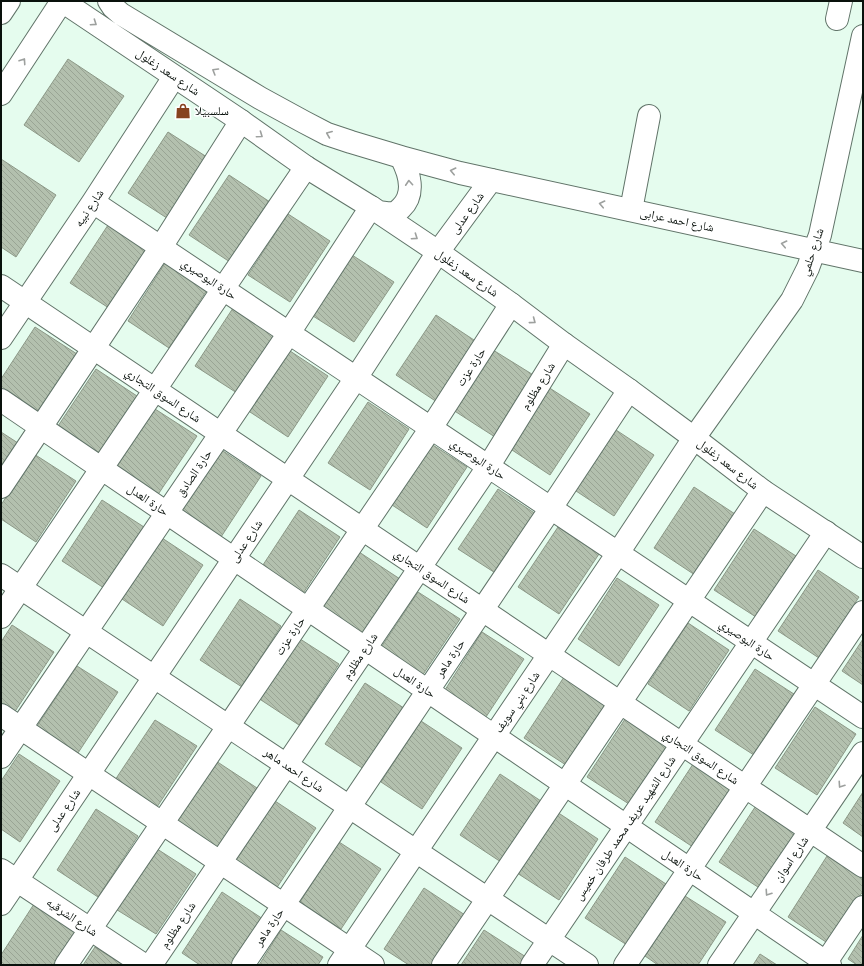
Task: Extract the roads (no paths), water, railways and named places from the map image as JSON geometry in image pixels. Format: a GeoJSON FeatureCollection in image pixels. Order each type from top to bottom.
{"type":"FeatureCollection","features":[{"type":"Feature","properties":{"kind":"street"},"geometry":{"type":"LineString","coordinates":[[1,13],[9,1]]}},
{"type":"Feature","properties":{"kind":"street"},"geometry":{"type":"LineString","coordinates":[[1,94],[62,1]]}},
{"type":"Feature","properties":{"kind":"street","name":"شارع سعد زغلول"},"geometry":{"type":"LineString","coordinates":[[62,1],[241,121],[306,167],[438,252],[629,390],[763,491],[863,557]]}},
{"type":"Feature","properties":{"kind":"street","name":"شارع سعد زغلول"},"geometry":{"type":"LineString","coordinates":[[109,1],[121,14],[260,98],[333,136],[431,166],[491,180]]}},
{"type":"Feature","properties":{"kind":"street","name":"شارع حلمي"},"geometry":{"type":"LineString","coordinates":[[694,438],[792,300],[808,268],[821,229],[863,36]]}},
{"type":"Feature","properties":{"kind":"street","name":"شارع نبيه"},"geometry":{"type":"LineString","coordinates":[[1,338],[93,202],[174,77]]}},
{"type":"Feature","properties":{"kind":"street"},"geometry":{"type":"LineString","coordinates":[[631,210],[649,116]]}},
{"type":"Feature","properties":{"kind":"street"},"geometry":{"type":"LineString","coordinates":[[1,487],[161,247],[241,121]]}},
{"type":"Feature","properties":{"kind":"street"},"geometry":{"type":"LineString","coordinates":[[374,210],[393,213],[398,211],[406,203],[410,191],[410,179],[401,157]]}},
{"type":"Feature","properties":{"kind":"street"},"geometry":{"type":"LineString","coordinates":[[1,617],[306,167]]}},
{"type":"Feature","properties":{"kind":"street","name":"شارع احمد عرابى"},"geometry":{"type":"LineString","coordinates":[[491,180],[863,261]]}},
{"type":"Feature","properties":{"kind":"street","name":"شارع عدلى"},"geometry":{"type":"LineString","coordinates":[[1,904],[9,875],[89,774],[356,378],[438,252],[491,180]]}},
{"type":"Feature","properties":{"kind":"street","name":"حارة البوصيري"},"geometry":{"type":"LineString","coordinates":[[93,202],[863,717]]}},
{"type":"Feature","properties":{"kind":"street","name":"حارة الصادق"},"geometry":{"type":"LineString","coordinates":[[1,757],[374,210]]}},
{"type":"Feature","properties":{"kind":"street","name":"شارع السوق التجاري"},"geometry":{"type":"LineString","coordinates":[[1,286],[863,866]]}},
{"type":"Feature","properties":{"kind":"street","name":"حارة عزت"},"geometry":{"type":"LineString","coordinates":[[66,965],[431,428],[511,304]]}},
{"type":"Feature","properties":{"kind":"street","name":"شارع مظلوم"},"geometry":{"type":"LineString","coordinates":[[151,965],[488,467],[564,344]]}},
{"type":"Feature","properties":{"kind":"street","name":"حارة ماهر"},"geometry":{"type":"LineString","coordinates":[[243,965],[483,610],[629,390]]}},
{"type":"Feature","properties":{"kind":"street","name":"حارة العدل"},"geometry":{"type":"LineString","coordinates":[[1,400],[690,869],[826,964]]}},
{"type":"Feature","properties":{"kind":"street","name":"شارع بني سويف"},"geometry":{"type":"LineString","coordinates":[[344,957],[618,553],[694,438]]}},
{"type":"Feature","properties":{"kind":"street"},"geometry":{"type":"LineString","coordinates":[[443,965],[763,491]]}},
{"type":"Feature","properties":{"kind":"street","name":"شارع الشهيد عريف محمد طرفان خميس"},"geometry":{"type":"LineString","coordinates":[[532,965],[826,532]]}},
{"type":"Feature","properties":{"kind":"street","name":"شارع احمد ماهر"},"geometry":{"type":"LineString","coordinates":[[1,575],[587,965]]}},
{"type":"Feature","properties":{"kind":"street"},"geometry":{"type":"LineString","coordinates":[[625,965],[863,612]]}},
{"type":"Feature","properties":{"kind":"street"},"geometry":{"type":"LineString","coordinates":[[1,715],[284,905],[344,957],[373,965]]}},
{"type":"Feature","properties":{"kind":"street","name":"شارع اسوان"},"geometry":{"type":"LineString","coordinates":[[719,965],[863,753]]}},
{"type":"Feature","properties":{"kind":"street","name":"شارع الشرقيه"},"geometry":{"type":"LineString","coordinates":[[9,875],[144,965]]}},
{"type":"Feature","properties":{"kind":"street"},"geometry":{"type":"LineString","coordinates":[[826,964],[863,907]]}},
{"type":"Feature","properties":{"kind":"place","name":"سلسبيلا"},"geometry":{"type":"Point","coordinates":[183,111]}}]}
